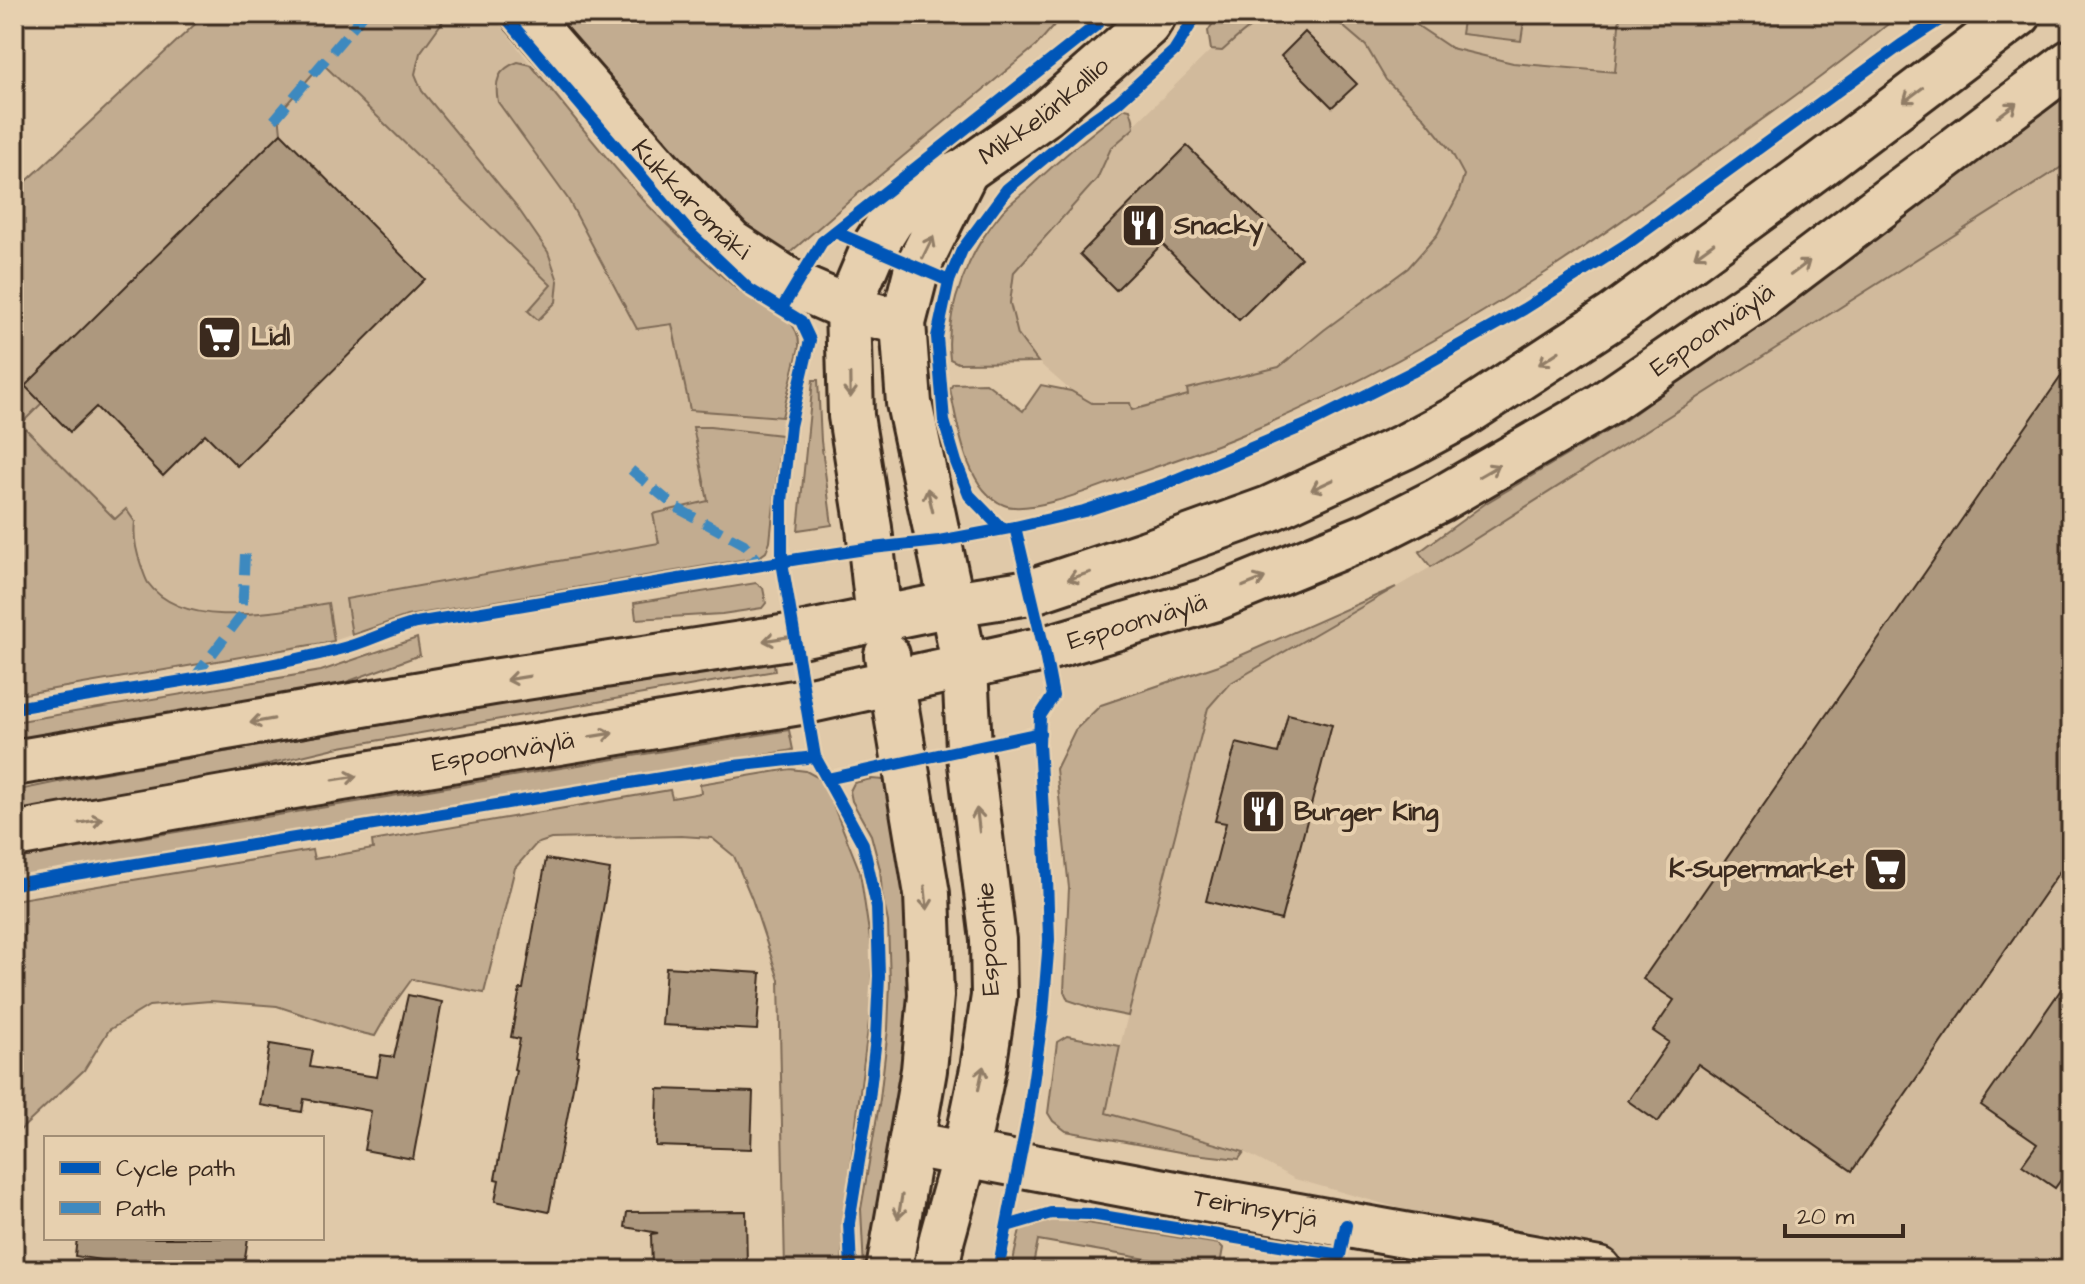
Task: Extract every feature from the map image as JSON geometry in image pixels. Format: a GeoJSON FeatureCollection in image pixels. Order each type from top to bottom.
{"type":"FeatureCollection","features":[{"type":"Feature","properties":{"kind":"main road","name":"Kukkaromäki"},"geometry":{"type":"LineString","coordinates":[[524,14],[660,170],[731,243],[797,286],[848,308],[903,323]]}},
{"type":"Feature","properties":{"kind":"main road","name":"Mikkelänkallio"},"geometry":{"type":"LineString","coordinates":[[879,619],[869,528],[851,416],[848,308],[873,249],[892,219],[923,191],[966,170],[1047,113],[1147,25],[1154,14]]}},
{"type":"Feature","properties":{"kind":"main road"},"geometry":{"type":"LineString","coordinates":[[14,763],[493,682],[795,636],[952,604],[1030,592],[1269,509],[1406,446],[1458,418],[1614,316],[1834,155],[2019,14]]}},
{"type":"Feature","properties":{"kind":"main road","name":"Espoonväylä"},"geometry":{"type":"LineString","coordinates":[[14,835],[806,701],[1044,649],[1213,599],[1372,534],[1439,500],[1603,405],[1758,299],[2071,62]]}},
{"type":"Feature","properties":{"kind":"main road","name":"Mikkelänkallio"},"geometry":{"type":"LineString","coordinates":[[952,604],[909,403],[903,323],[917,268],[966,170]]}},
{"type":"Feature","properties":{"kind":"main road","name":"Espoontie"},"geometry":{"type":"LineString","coordinates":[[936,1270],[965,1155],[994,996],[993,940],[969,748],[965,667],[952,604]]}},
{"type":"Feature","properties":{"kind":"main road"},"geometry":{"type":"LineString","coordinates":[[879,619],[893,682],[927,894],[931,996],[924,1070],[889,1270]]}},
{"type":"Feature","properties":{"kind":"main road","name":"Teirinsyrjä"},"geometry":{"type":"LineString","coordinates":[[911,1144],[1599,1270]]}},
{"type":"Feature","properties":{"kind":"shaded area"},"geometry":{"type":"Polygon","coordinates":[[[206,14],[448,14],[420,53],[415,74],[422,91],[515,204],[548,252],[558,281],[556,302],[538,320],[528,311],[551,285],[322,63],[279,113],[281,133],[26,386],[42,403],[21,424],[115,519],[126,509],[135,522],[136,549],[146,579],[164,598],[184,608],[232,614],[328,603],[334,641],[25,694],[14,691],[14,193],[206,14]]]}},
{"type":"Feature","properties":{"kind":"shaded area"},"geometry":{"type":"Polygon","coordinates":[[[305,14],[492,14],[647,204],[744,295],[786,318],[796,327],[800,336],[799,347],[782,417],[770,542],[766,552],[759,557],[407,616],[330,642],[14,643],[14,338],[305,14]]]}},
{"type":"Feature","properties":{"kind":"shaded area"},"geometry":{"type":"Polygon","coordinates":[[[557,14],[1064,14],[1036,46],[785,257],[743,226],[693,177],[557,14]]]}},
{"type":"Feature","properties":{"kind":"shaded area"},"geometry":{"type":"Polygon","coordinates":[[[1219,14],[1285,14],[1258,22],[1222,51],[1211,50],[1208,31],[1219,14]]]}},
{"type":"Feature","properties":{"kind":"shaded area"},"geometry":{"type":"Polygon","coordinates":[[[1273,14],[1331,16],[1366,46],[1386,80],[1422,115],[1451,151],[1465,175],[1458,195],[1437,235],[1408,268],[1279,367],[1187,389],[1188,395],[1132,410],[1129,403],[1092,403],[1071,391],[1038,362],[1018,335],[1010,303],[1014,272],[1097,179],[1111,148],[1211,50],[1222,51],[1248,28],[1273,14]]]}},
{"type":"Feature","properties":{"kind":"shaded area"},"geometry":{"type":"Polygon","coordinates":[[[1299,14],[1400,14],[1451,48],[1513,63],[1615,72],[1620,14],[1900,14],[1807,87],[1590,243],[1512,294],[1403,357],[1328,396],[1235,438],[1079,494],[1045,504],[1015,507],[991,497],[980,485],[965,454],[950,389],[953,384],[986,383],[1023,411],[1041,385],[1071,391],[1092,403],[1130,403],[1132,410],[1188,395],[1187,389],[1279,367],[1408,268],[1437,235],[1458,195],[1464,175],[1451,151],[1422,115],[1386,80],[1366,46],[1331,16],[1299,14]]]}},
{"type":"Feature","properties":{"kind":"shaded area"},"geometry":{"type":"Polygon","coordinates":[[[1383,14],[1700,14],[1569,134],[1383,14]]]}},
{"type":"Feature","properties":{"kind":"shaded area"},"geometry":{"type":"Polygon","coordinates":[[[1464,14],[1525,14],[1521,41],[1461,34],[1464,14]]]}},
{"type":"Feature","properties":{"kind":"shaded area"},"geometry":{"type":"Polygon","coordinates":[[[518,62],[531,65],[618,171],[680,238],[737,289],[777,312],[793,326],[799,347],[782,417],[690,410],[672,324],[637,329],[568,199],[498,102],[499,77],[506,68],[518,62]]]}},
{"type":"Feature","properties":{"kind":"shaded area"},"geometry":{"type":"Polygon","coordinates":[[[2071,92],[2071,161],[1431,567],[1419,552],[1486,503],[1624,421],[1877,238],[2071,92]]]}},
{"type":"Feature","properties":{"kind":"shaded area"},"geometry":{"type":"Polygon","coordinates":[[[1125,108],[1130,109],[1134,128],[1111,148],[1097,179],[1014,272],[1010,303],[1018,335],[1038,362],[958,363],[950,359],[949,340],[955,301],[970,262],[990,227],[1012,202],[1125,108]]]}},
{"type":"Feature","properties":{"kind":"shaded area"},"geometry":{"type":"Polygon","coordinates":[[[2071,161],[2071,1270],[1425,1270],[1434,1218],[1295,1179],[1244,1152],[1105,1113],[1207,708],[1229,684],[1431,567],[2071,161]]]}},
{"type":"Feature","properties":{"kind":"shaded area"},"geometry":{"type":"Polygon","coordinates":[[[813,380],[818,380],[821,441],[832,525],[798,530],[813,380]]]}},
{"type":"Feature","properties":{"kind":"shaded area"},"geometry":{"type":"Polygon","coordinates":[[[693,427],[781,435],[770,542],[766,552],[759,557],[407,616],[352,635],[346,599],[659,543],[653,514],[708,501],[693,427]]]}},
{"type":"Feature","properties":{"kind":"shaded area"},"geometry":{"type":"Polygon","coordinates":[[[756,583],[763,588],[766,603],[762,608],[722,614],[636,619],[634,603],[756,583]]]}},
{"type":"Feature","properties":{"kind":"shaded area"},"geometry":{"type":"Polygon","coordinates":[[[1396,587],[1229,684],[1208,708],[1128,1016],[1068,1000],[1064,991],[1069,888],[1056,769],[1075,730],[1101,705],[1219,665],[1396,587]]]}},
{"type":"Feature","properties":{"kind":"shaded area"},"geometry":{"type":"Polygon","coordinates":[[[417,638],[420,655],[319,692],[14,742],[14,722],[321,671],[417,638]]]}},
{"type":"Feature","properties":{"kind":"shaded area"},"geometry":{"type":"Polygon","coordinates":[[[773,657],[775,671],[335,748],[114,801],[14,818],[14,791],[773,657]]]}},
{"type":"Feature","properties":{"kind":"shaded area"},"geometry":{"type":"Polygon","coordinates":[[[789,730],[793,750],[14,880],[14,859],[789,730]]]}},
{"type":"Feature","properties":{"kind":"shaded area"},"geometry":{"type":"Polygon","coordinates":[[[790,769],[806,771],[817,777],[829,795],[860,872],[871,946],[871,1005],[843,1225],[842,1270],[785,1270],[779,980],[734,856],[712,838],[551,839],[536,844],[515,868],[484,993],[412,979],[375,1036],[277,1006],[210,1001],[149,1006],[109,1030],[84,1070],[14,1138],[14,900],[312,850],[314,859],[373,849],[372,841],[670,790],[672,798],[701,793],[700,784],[790,769]]]}},
{"type":"Feature","properties":{"kind":"shaded area"},"geometry":{"type":"Polygon","coordinates":[[[884,780],[903,889],[909,969],[906,1045],[871,1270],[864,1270],[861,1209],[880,1099],[890,983],[888,922],[880,869],[871,835],[852,801],[850,791],[854,783],[884,780]]]}},
{"type":"Feature","properties":{"kind":"shaded area"},"geometry":{"type":"Polygon","coordinates":[[[1067,1036],[1120,1046],[1106,1113],[1244,1152],[1239,1159],[1185,1153],[1066,1131],[1048,1113],[1057,1042],[1067,1036]]]}},
{"type":"Feature","properties":{"kind":"shaded area"},"geometry":{"type":"Polygon","coordinates":[[[1056,1218],[1219,1244],[1223,1248],[1219,1270],[1038,1240],[1032,1270],[1011,1270],[1020,1229],[1032,1222],[1056,1218]]]}},
{"type":"Feature","properties":{"kind":"shaded area"},"geometry":{"type":"Polygon","coordinates":[[[1312,1257],[1385,1270],[1310,1270],[1312,1257]]]}},
{"type":"Feature","properties":{"kind":"building"},"geometry":{"type":"Polygon","coordinates":[[[1305,32],[1357,84],[1332,107],[1281,56],[1305,32]]]}},
{"type":"Feature","properties":{"kind":"building","name":"Lidl"},"geometry":{"type":"Polygon","coordinates":[[[281,133],[425,279],[237,466],[205,434],[163,476],[96,407],[70,432],[25,386],[281,133]]]}},
{"type":"Feature","properties":{"kind":"building"},"geometry":{"type":"Polygon","coordinates":[[[1187,146],[1301,258],[1239,320],[1162,244],[1116,290],[1080,254],[1187,146]]]}},
{"type":"Feature","properties":{"kind":"building"},"geometry":{"type":"Polygon","coordinates":[[[2071,362],[2071,855],[1852,1171],[1698,1064],[1658,1122],[1628,1101],[1669,1042],[1653,1031],[1674,1000],[1643,979],[2071,362]]]}},
{"type":"Feature","properties":{"kind":"building","name":"Burger King"},"geometry":{"type":"Polygon","coordinates":[[[1288,714],[1332,725],[1281,920],[1206,901],[1226,823],[1215,821],[1236,743],[1278,753],[1288,714]]]}},
{"type":"Feature","properties":{"kind":"building"},"geometry":{"type":"Polygon","coordinates":[[[546,859],[610,870],[549,1212],[495,1201],[499,1180],[495,1179],[520,1039],[511,1037],[520,989],[523,989],[546,859]]]}},
{"type":"Feature","properties":{"kind":"building"},"geometry":{"type":"Polygon","coordinates":[[[666,967],[761,973],[757,1030],[662,1025],[666,967]]]}},
{"type":"Feature","properties":{"kind":"building"},"geometry":{"type":"Polygon","coordinates":[[[2071,975],[2071,1168],[2055,1188],[2022,1165],[2037,1144],[1981,1105],[2071,975]]]}},
{"type":"Feature","properties":{"kind":"building"},"geometry":{"type":"Polygon","coordinates":[[[408,995],[442,1002],[413,1159],[364,1150],[371,1111],[304,1099],[302,1112],[260,1105],[270,1044],[313,1051],[310,1067],[377,1077],[381,1055],[394,1057],[408,995]]]}},
{"type":"Feature","properties":{"kind":"building"},"geometry":{"type":"Polygon","coordinates":[[[658,1089],[753,1092],[751,1149],[656,1146],[658,1089]]]}},
{"type":"Feature","properties":{"kind":"building"},"geometry":{"type":"Polygon","coordinates":[[[746,1211],[747,1268],[652,1269],[651,1234],[658,1233],[625,1227],[627,1212],[746,1211]]]}},
{"type":"Feature","properties":{"kind":"building"},"geometry":{"type":"Polygon","coordinates":[[[77,1240],[248,1240],[243,1270],[163,1270],[75,1256],[77,1240]]]}},
{"type":"Feature","properties":{"kind":"marked path"},"geometry":{"type":"LineString","coordinates":[[274,120],[364,14]]}},
{"type":"Feature","properties":{"kind":"marked path"},"geometry":{"type":"LineString","coordinates":[[631,470],[677,508],[744,544],[763,566]]}},
{"type":"Feature","properties":{"kind":"marked path"},"geometry":{"type":"LineString","coordinates":[[194,678],[242,615],[245,554]]}},
{"type":"Feature","properties":{"kind":"cycle path"},"geometry":{"type":"LineString","coordinates":[[503,14],[689,232],[749,289],[801,321],[810,340],[790,426],[782,501],[782,562],[815,757],[863,844],[877,907],[879,976],[876,1038],[849,1223],[851,1270]]}},
{"type":"Feature","properties":{"kind":"cycle path"},"geometry":{"type":"LineString","coordinates":[[782,308],[822,242],[1095,26],[1106,14]]}},
{"type":"Feature","properties":{"kind":"cycle path"},"geometry":{"type":"LineString","coordinates":[[1002,529],[969,495],[944,421],[937,337],[949,281],[962,250],[1007,189],[1082,127],[1118,102],[1174,51],[1197,14]]}},
{"type":"Feature","properties":{"kind":"cycle path"},"geometry":{"type":"LineString","coordinates":[[14,708],[300,659],[350,646],[416,623],[798,559],[939,541],[1015,527],[1084,511],[1163,485],[1306,425],[1412,372],[1524,309],[1627,244],[1901,45],[1949,14]]}},
{"type":"Feature","properties":{"kind":"cycle path"},"geometry":{"type":"LineString","coordinates":[[835,232],[949,281]]}},
{"type":"Feature","properties":{"kind":"cycle path"},"geometry":{"type":"LineString","coordinates":[[998,1270],[1029,1112],[1043,1013],[1049,940],[1039,744],[1040,716],[1053,696],[1015,527]]}},
{"type":"Feature","properties":{"kind":"cycle path"},"geometry":{"type":"LineString","coordinates":[[827,779],[1040,733]]}},
{"type":"Feature","properties":{"kind":"cycle path"},"geometry":{"type":"LineString","coordinates":[[14,884],[734,766],[815,757]]}},
{"type":"Feature","properties":{"kind":"cycle path"},"geometry":{"type":"LineString","coordinates":[[1007,1226],[1051,1213],[1090,1214],[1340,1255],[1346,1225]]}},
{"type":"Feature","properties":{"kind":"place","name":"Snacky"},"geometry":{"type":"Point","coordinates":[1143,226]}},
{"type":"Feature","properties":{"kind":"place","name":"Lidl"},"geometry":{"type":"Point","coordinates":[220,337]}},
{"type":"Feature","properties":{"kind":"place","name":"Burger King"},"geometry":{"type":"Point","coordinates":[1263,812]}},
{"type":"Feature","properties":{"kind":"place","name":"K-Supermarket"},"geometry":{"type":"Point","coordinates":[1885,869]}}]}
